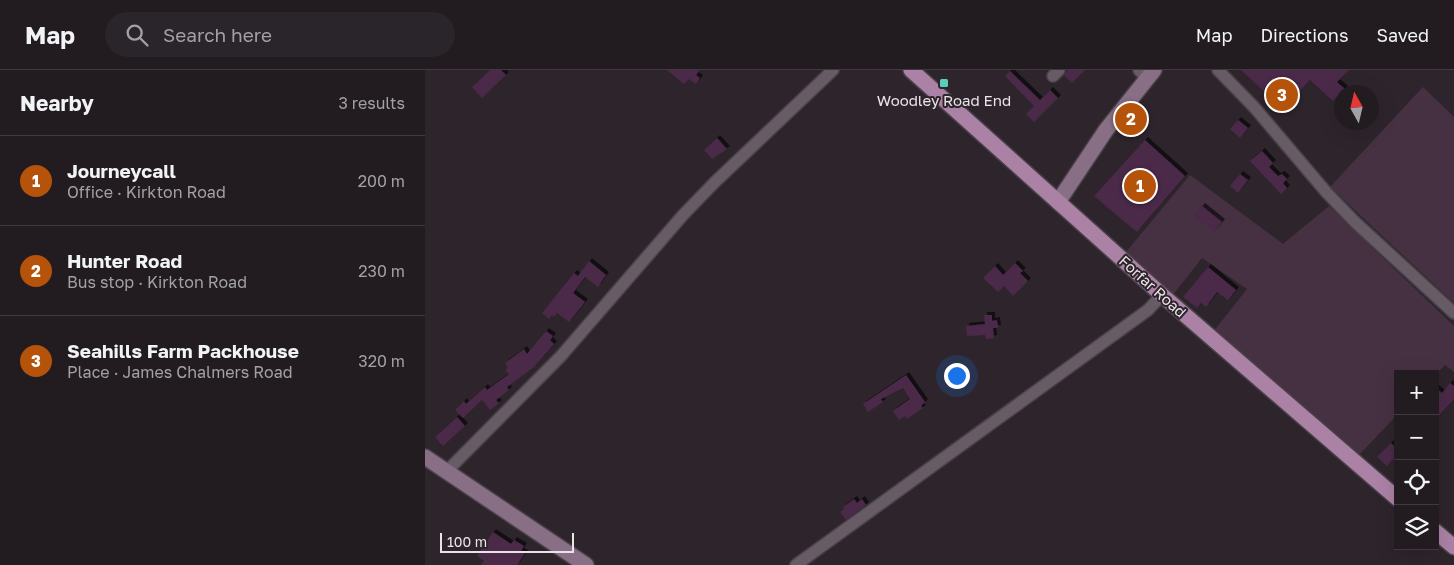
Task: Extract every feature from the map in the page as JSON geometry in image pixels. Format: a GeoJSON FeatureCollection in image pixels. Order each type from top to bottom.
{"type":"FeatureCollection","features":[{"type":"Feature","properties":{"kind":"main road","name":"Forfar Road"},"geometry":{"type":"LineString","coordinates":[[911,70],[1162,295],[1394,496]]}},
{"type":"Feature","properties":{"kind":"main road"},"geometry":{"type":"LineString","coordinates":[[1439,534],[1454,547]]}},
{"type":"Feature","properties":{"kind":"street"},"geometry":{"type":"LineString","coordinates":[[447,471],[561,356],[683,215],[833,70]]}},
{"type":"Feature","properties":{"kind":"street"},"geometry":{"type":"LineString","coordinates":[[1218,70],[1254,107],[1327,193],[1355,222],[1454,313]]}},
{"type":"Feature","properties":{"kind":"street"},"geometry":{"type":"LineString","coordinates":[[1059,202],[1146,73]]}},
{"type":"Feature","properties":{"kind":"street"},"geometry":{"type":"LineString","coordinates":[[796,565],[1148,310],[1162,295]]}},
{"type":"Feature","properties":{"kind":"street"},"geometry":{"type":"LineString","coordinates":[[425,457],[586,565]]}},
{"type":"Feature","properties":{"kind":"shaded area"},"geometry":{"type":"Polygon","coordinates":[[[1423,87],[1454,117],[1454,303],[1330,187],[1423,87]]]}},
{"type":"Feature","properties":{"kind":"shaded area"},"geometry":{"type":"Polygon","coordinates":[[[1190,175],[1283,244],[1329,206],[1454,326],[1454,372],[1445,365],[1439,371],[1394,370],[1394,418],[1357,457],[1213,332],[1247,289],[1202,258],[1172,296],[1126,252],[1190,175]]]}},
{"type":"Feature","properties":{"kind":"building"},"geometry":{"type":"Polygon","coordinates":[[[490,70],[501,70],[506,75],[482,98],[472,87],[490,70]]]}},
{"type":"Feature","properties":{"kind":"building"},"geometry":{"type":"Polygon","coordinates":[[[667,70],[700,70],[696,75],[700,78],[696,84],[689,79],[684,84],[667,70]]]}},
{"type":"Feature","properties":{"kind":"building"},"geometry":{"type":"Polygon","coordinates":[[[1068,70],[1085,70],[1072,83],[1064,75],[1068,70]]]}},
{"type":"Feature","properties":{"kind":"building"},"geometry":{"type":"Polygon","coordinates":[[[1241,70],[1349,70],[1337,82],[1340,85],[1334,85],[1333,101],[1310,80],[1283,109],[1241,70]]]}},
{"type":"Feature","properties":{"kind":"building"},"geometry":{"type":"Polygon","coordinates":[[[1010,71],[1040,100],[1050,90],[1058,98],[1034,122],[1026,114],[1034,106],[1005,76],[1010,71]]]}},
{"type":"Feature","properties":{"kind":"building"},"geometry":{"type":"Polygon","coordinates":[[[1238,120],[1248,128],[1240,138],[1230,129],[1238,120]]]}},
{"type":"Feature","properties":{"kind":"building"},"geometry":{"type":"Polygon","coordinates":[[[717,138],[727,149],[712,159],[704,150],[717,138]]]}},
{"type":"Feature","properties":{"kind":"building"},"geometry":{"type":"Polygon","coordinates":[[[1145,140],[1185,176],[1137,232],[1094,196],[1145,140]]]}},
{"type":"Feature","properties":{"kind":"building"},"geometry":{"type":"Polygon","coordinates":[[[1262,151],[1273,163],[1269,167],[1278,176],[1282,174],[1287,179],[1283,183],[1287,188],[1281,194],[1250,161],[1262,151]]]}},
{"type":"Feature","properties":{"kind":"building"},"geometry":{"type":"Polygon","coordinates":[[[1240,174],[1248,180],[1238,193],[1230,186],[1240,174]]]}},
{"type":"Feature","properties":{"kind":"building"},"geometry":{"type":"Polygon","coordinates":[[[1202,206],[1222,222],[1214,232],[1194,216],[1202,206]]]}},
{"type":"Feature","properties":{"kind":"building"},"geometry":{"type":"Polygon","coordinates":[[[589,261],[606,275],[598,287],[585,277],[573,293],[585,302],[569,322],[557,313],[549,319],[542,313],[574,273],[578,276],[589,261]]]}},
{"type":"Feature","properties":{"kind":"building"},"geometry":{"type":"Polygon","coordinates":[[[1015,263],[1023,271],[1020,273],[1028,281],[1013,296],[1004,286],[998,292],[983,278],[995,266],[1003,275],[1015,263]]]}},
{"type":"Feature","properties":{"kind":"building"},"geometry":{"type":"Polygon","coordinates":[[[1208,267],[1236,290],[1228,300],[1217,292],[1206,307],[1201,303],[1197,308],[1183,297],[1208,267]]]}},
{"type":"Feature","properties":{"kind":"building"},"geometry":{"type":"Polygon","coordinates":[[[984,315],[992,315],[992,321],[997,320],[998,328],[993,328],[994,338],[986,339],[985,335],[967,336],[966,326],[985,324],[984,315]]]}},
{"type":"Feature","properties":{"kind":"building"},"geometry":{"type":"Polygon","coordinates":[[[546,331],[553,336],[550,340],[554,344],[534,367],[507,387],[509,390],[496,400],[499,403],[490,410],[482,400],[463,418],[455,410],[464,401],[466,404],[485,387],[487,390],[509,374],[505,370],[508,368],[505,363],[524,349],[527,354],[546,331]]]}},
{"type":"Feature","properties":{"kind":"building"},"geometry":{"type":"Polygon","coordinates":[[[906,375],[925,402],[921,406],[923,408],[907,419],[905,416],[899,420],[893,411],[910,399],[903,388],[881,399],[883,402],[868,412],[863,404],[906,375]]]}},
{"type":"Feature","properties":{"kind":"building"},"geometry":{"type":"Polygon","coordinates":[[[1450,383],[1454,386],[1454,399],[1439,416],[1439,390],[1442,393],[1450,383]]]}},
{"type":"Feature","properties":{"kind":"building"},"geometry":{"type":"Polygon","coordinates":[[[457,417],[465,426],[443,446],[435,437],[457,417]]]}},
{"type":"Feature","properties":{"kind":"building"},"geometry":{"type":"Polygon","coordinates":[[[1391,443],[1394,446],[1394,458],[1387,466],[1377,457],[1391,443]]]}},
{"type":"Feature","properties":{"kind":"building"},"geometry":{"type":"Polygon","coordinates":[[[854,499],[857,503],[862,499],[866,505],[846,520],[840,512],[844,509],[843,507],[854,499]]]}},
{"type":"Feature","properties":{"kind":"building"},"geometry":{"type":"Polygon","coordinates":[[[493,532],[511,544],[514,540],[524,546],[521,551],[525,553],[517,565],[481,565],[484,561],[477,556],[493,532]]]}},
{"type":"Feature","properties":{"kind":"place","name":"Woodley Road End"},"geometry":{"type":"Point","coordinates":[944,83]}},
{"type":"Feature","properties":{"kind":"place","name":"Seahills Farm Packhouse"},"geometry":{"type":"Point","coordinates":[1282,95]}},
{"type":"Feature","properties":{"kind":"place","name":"Hunter Road"},"geometry":{"type":"Point","coordinates":[1131,119]}},
{"type":"Feature","properties":{"kind":"place","name":"Journeycall"},"geometry":{"type":"Point","coordinates":[1140,186]}}]}
